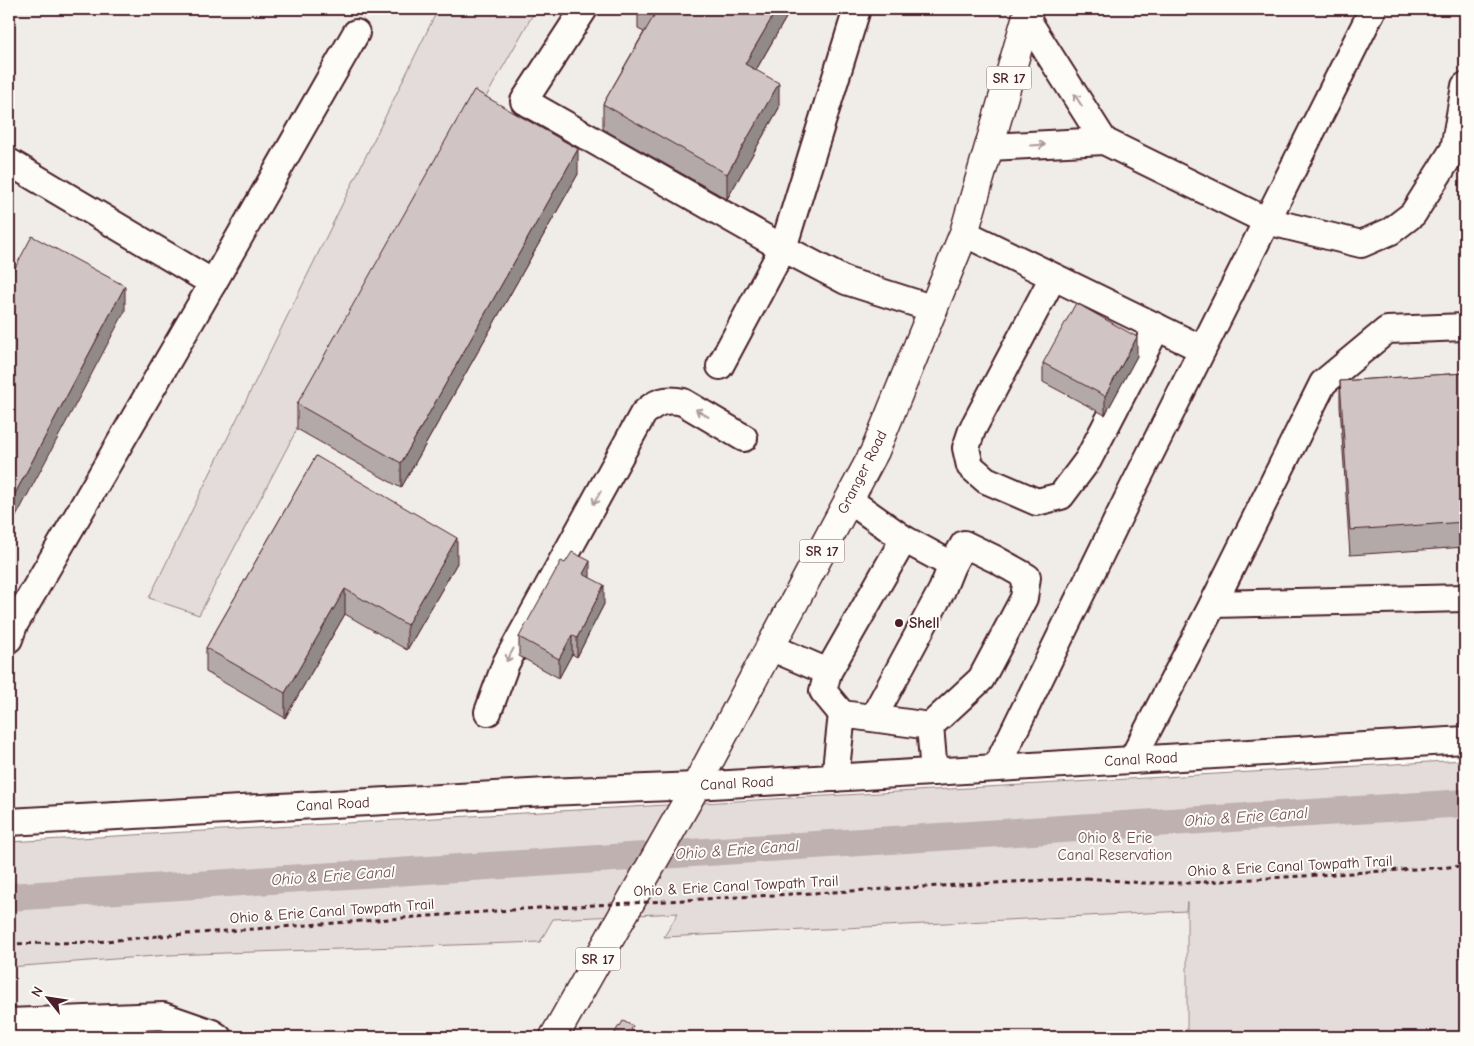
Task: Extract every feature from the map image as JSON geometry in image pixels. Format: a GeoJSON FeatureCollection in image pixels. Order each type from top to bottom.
{"type":"FeatureCollection","features":[{"type":"Feature","properties":{"kind":"main road","name":"Granger Road"},"geometry":{"type":"LineString","coordinates":[[554,1037],[696,786],[875,451],[964,233],[1028,13]]}},
{"type":"Feature","properties":{"kind":"street"},"geometry":{"type":"LineString","coordinates":[[584,9],[524,102],[846,282],[934,310]]}},
{"type":"Feature","properties":{"kind":"street"},"geometry":{"type":"LineString","coordinates":[[720,366],[783,248],[856,9]]}},
{"type":"Feature","properties":{"kind":"street"},"geometry":{"type":"LineString","coordinates":[[996,768],[1202,349],[1373,9]]}},
{"type":"Feature","properties":{"kind":"street"},"geometry":{"type":"LineString","coordinates":[[1028,13],[1104,141]]}},
{"type":"Feature","properties":{"kind":"street"},"geometry":{"type":"LineString","coordinates":[[10,629],[213,283],[356,33]]}},
{"type":"Feature","properties":{"kind":"street"},"geometry":{"type":"LineString","coordinates":[[989,147],[1104,141],[1267,221],[1361,244],[1391,231],[1413,214],[1460,145],[1465,86]]}},
{"type":"Feature","properties":{"kind":"street"},"geometry":{"type":"LineString","coordinates":[[9,162],[213,283]]}},
{"type":"Feature","properties":{"kind":"street"},"geometry":{"type":"LineString","coordinates":[[964,233],[1202,349]]}},
{"type":"Feature","properties":{"kind":"street"},"geometry":{"type":"LineString","coordinates":[[1053,276],[972,430],[966,448],[970,466],[986,480],[1037,502],[1060,496],[1088,460],[1157,327]]}},
{"type":"Feature","properties":{"kind":"street"},"geometry":{"type":"LineString","coordinates":[[1132,760],[1213,604],[1323,383],[1387,330],[1465,327]]}},
{"type":"Feature","properties":{"kind":"street"},"geometry":{"type":"LineString","coordinates":[[488,712],[506,663],[643,414],[652,405],[660,401],[672,399],[692,407],[744,438]]}},
{"type":"Feature","properties":{"kind":"street"},"geometry":{"type":"LineString","coordinates":[[849,500],[904,538],[952,565]]}},
{"type":"Feature","properties":{"kind":"street"},"geometry":{"type":"LineString","coordinates":[[835,778],[842,714],[824,691],[828,672],[904,538]]}},
{"type":"Feature","properties":{"kind":"street"},"geometry":{"type":"LineString","coordinates":[[874,718],[942,590],[952,565],[964,544],[1027,577],[1024,598],[981,679],[930,726]]}},
{"type":"Feature","properties":{"kind":"street"},"geometry":{"type":"LineString","coordinates":[[1213,604],[1465,598]]}},
{"type":"Feature","properties":{"kind":"street"},"geometry":{"type":"LineString","coordinates":[[770,647],[828,672]]}},
{"type":"Feature","properties":{"kind":"street"},"geometry":{"type":"LineString","coordinates":[[842,714],[930,726]]}},
{"type":"Feature","properties":{"kind":"street"},"geometry":{"type":"LineString","coordinates":[[930,726],[934,772]]}},
{"type":"Feature","properties":{"kind":"street","name":"Canal Road"},"geometry":{"type":"LineString","coordinates":[[9,822],[547,792],[696,786],[1465,740]]}},
{"type":"Feature","properties":{"kind":"street"},"geometry":{"type":"LineString","coordinates":[[9,1022],[163,1016],[212,1033],[218,1037]]}},
{"type":"Feature","properties":{"kind":"path","name":"Ohio & Erie Canal Towpath Trail"},"geometry":{"type":"LineString","coordinates":[[9,944],[95,942],[538,908],[1087,878],[1143,883],[1188,883],[1465,866]]}},
{"type":"Feature","properties":{"kind":"shaded area"},"geometry":{"type":"Polygon","coordinates":[[[9,9],[1465,9],[1465,740],[9,822],[9,9]]]}},
{"type":"Feature","properties":{"kind":"shaded area"},"geometry":{"type":"Polygon","coordinates":[[[1186,911],[1186,1037],[9,1037],[9,967],[168,955],[553,919],[678,913],[665,937],[1186,911]]]}},
{"type":"Feature","properties":{"kind":"green space"},"geometry":{"type":"Polygon","coordinates":[[[438,9],[536,9],[297,429],[199,615],[149,598],[438,9]]]}},
{"type":"Feature","properties":{"kind":"green space","name":"Ohio & Erie Canal Reservation"},"geometry":{"type":"Polygon","coordinates":[[[1465,760],[1465,1037],[1187,1037],[1187,902],[1186,911],[664,937],[678,913],[553,919],[540,942],[168,955],[9,967],[9,842],[1465,760]]]}},
{"type":"Feature","properties":{"kind":"building"},"geometry":{"type":"Polygon","coordinates":[[[646,9],[777,9],[745,64],[779,83],[727,174],[603,104],[655,14],[646,9]]]}},
{"type":"Feature","properties":{"kind":"building"},"geometry":{"type":"Polygon","coordinates":[[[474,90],[578,149],[401,463],[297,404],[474,90]]]}},
{"type":"Feature","properties":{"kind":"building"},"geometry":{"type":"Polygon","coordinates":[[[32,236],[125,286],[9,505],[9,279],[32,236]]]}},
{"type":"Feature","properties":{"kind":"building"},"geometry":{"type":"Polygon","coordinates":[[[1076,303],[1137,337],[1105,396],[1043,363],[1076,303]]]}},
{"type":"Feature","properties":{"kind":"building"},"geometry":{"type":"Polygon","coordinates":[[[1465,373],[1465,522],[1350,530],[1340,381],[1465,373]]]}},
{"type":"Feature","properties":{"kind":"building"},"geometry":{"type":"Polygon","coordinates":[[[316,456],[457,538],[407,625],[345,589],[285,693],[206,648],[316,456]]]}},
{"type":"Feature","properties":{"kind":"building"},"geometry":{"type":"Polygon","coordinates":[[[572,552],[590,561],[583,574],[604,585],[577,638],[572,635],[559,659],[519,637],[561,561],[565,563],[572,552]]]}},
{"type":"Feature","properties":{"kind":"building"},"geometry":{"type":"Polygon","coordinates":[[[623,1021],[633,1026],[631,1030],[644,1037],[613,1037],[623,1021]]]}},
{"type":"Feature","properties":{"kind":"building"},"geometry":{"type":"Polygon","coordinates":[[[141,1032],[142,1037],[38,1037],[141,1032]]]}},
{"type":"Feature","properties":{"kind":"waterway","name":"Ohio & Erie Canal"},"geometry":{"type":"LineString","coordinates":[[9,897],[1465,803]]}},
{"type":"Feature","properties":{"kind":"place","name":"Shell"},"geometry":{"type":"Point","coordinates":[899,623]}}]}
